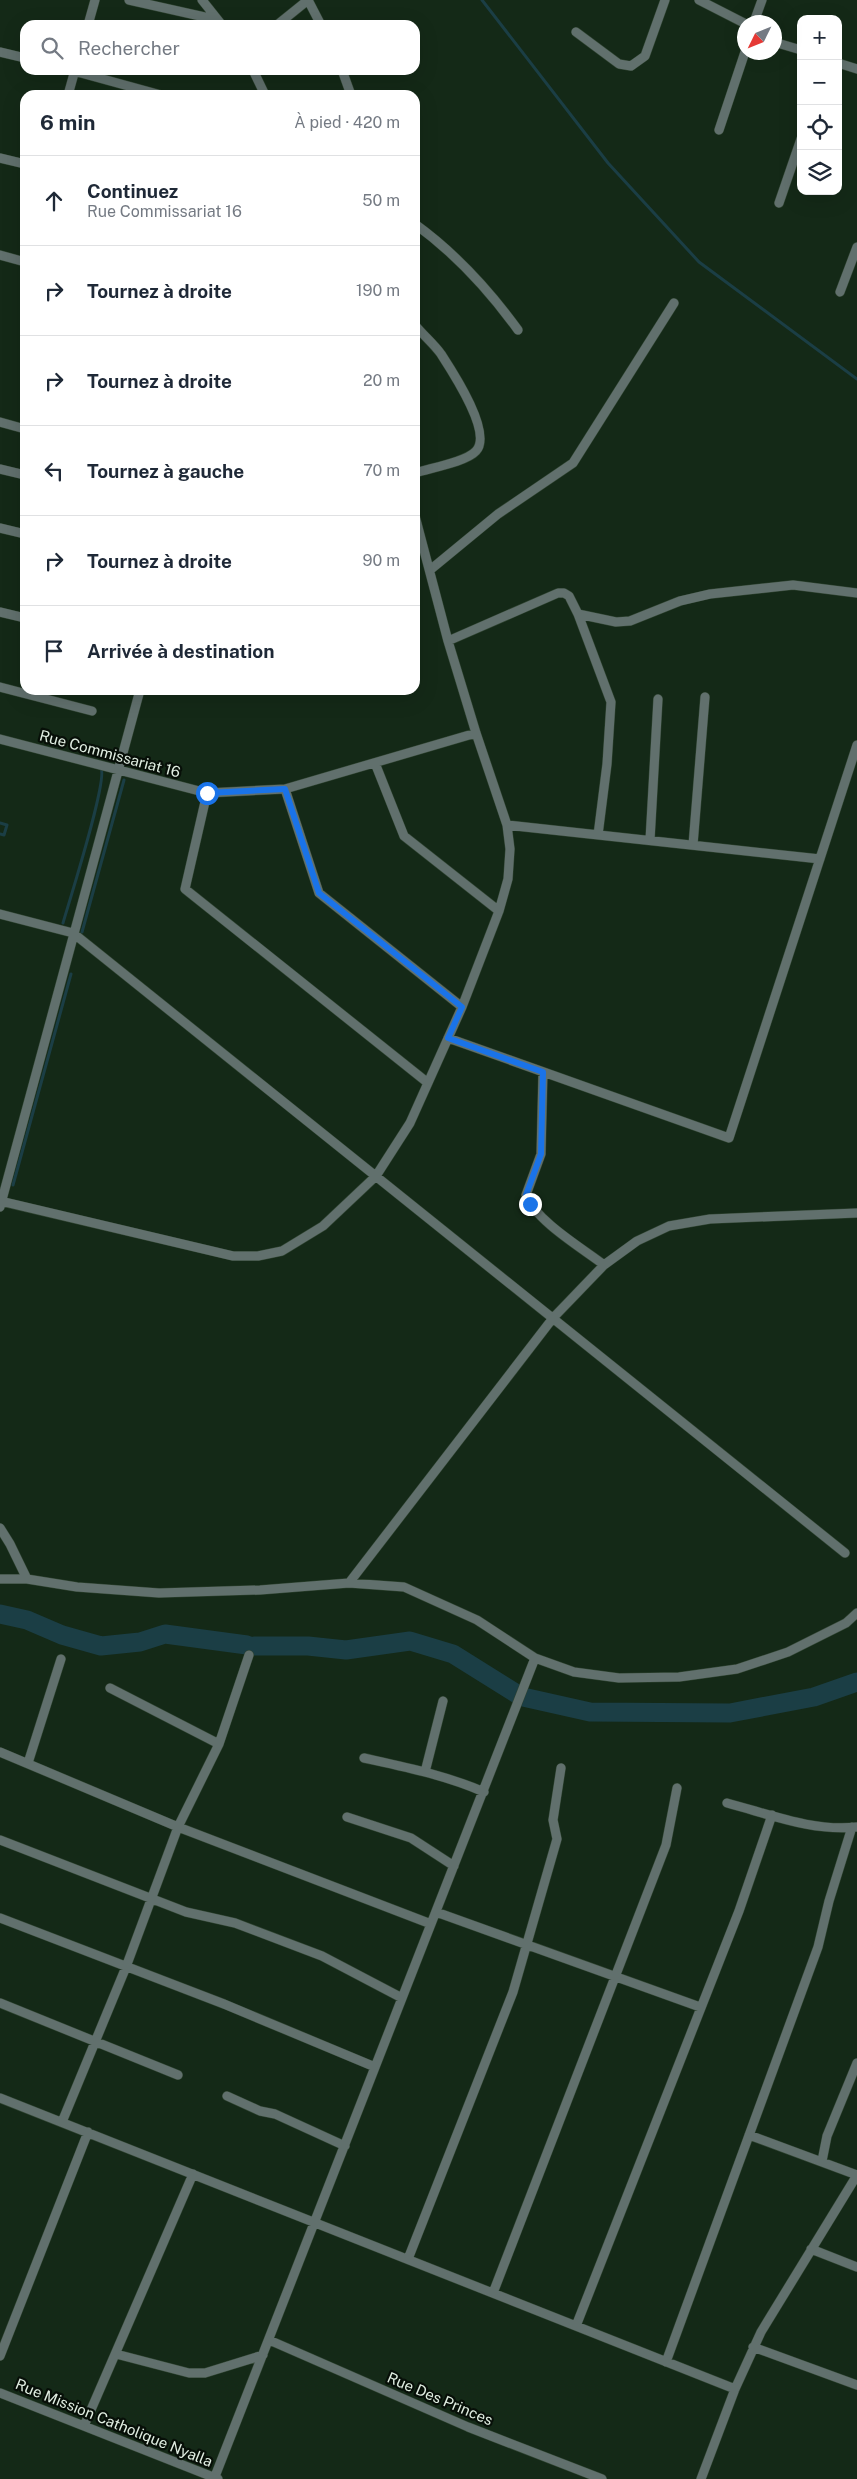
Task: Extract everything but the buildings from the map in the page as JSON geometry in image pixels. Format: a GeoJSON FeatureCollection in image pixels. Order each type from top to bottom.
{"type":"FeatureCollection","features":[{"type":"Feature","properties":{"kind":"street"},"geometry":{"type":"LineString","coordinates":[[89,20],[95,0]]}},
{"type":"Feature","properties":{"kind":"street"},"geometry":{"type":"LineString","coordinates":[[129,0],[212,20]]}},
{"type":"Feature","properties":{"kind":"street"},"geometry":{"type":"LineString","coordinates":[[202,0],[218,20]]}},
{"type":"Feature","properties":{"kind":"street"},"geometry":{"type":"LineString","coordinates":[[283,20],[308,0],[319,20]]}},
{"type":"Feature","properties":{"kind":"street"},"geometry":{"type":"LineString","coordinates":[[576,32],[619,64],[630,66],[645,56],[665,0]]}},
{"type":"Feature","properties":{"kind":"street"},"geometry":{"type":"LineString","coordinates":[[700,0],[737,19]]}},
{"type":"Feature","properties":{"kind":"street"},"geometry":{"type":"LineString","coordinates":[[757,15],[762,0]]}},
{"type":"Feature","properties":{"kind":"street"},"geometry":{"type":"LineString","coordinates":[[782,44],[797,49]]}},
{"type":"Feature","properties":{"kind":"street"},"geometry":{"type":"LineString","coordinates":[[0,52],[20,57]]}},
{"type":"Feature","properties":{"kind":"street"},"geometry":{"type":"LineString","coordinates":[[719,130],[742,60]]}},
{"type":"Feature","properties":{"kind":"street"},"geometry":{"type":"LineString","coordinates":[[842,63],[857,69]]}},
{"type":"Feature","properties":{"kind":"street"},"geometry":{"type":"LineString","coordinates":[[69,90],[72,75]]}},
{"type":"Feature","properties":{"kind":"street"},"geometry":{"type":"LineString","coordinates":[[91,75],[143,90]]}},
{"type":"Feature","properties":{"kind":"street"},"geometry":{"type":"LineString","coordinates":[[255,75],[262,90]]}},
{"type":"Feature","properties":{"kind":"street"},"geometry":{"type":"LineString","coordinates":[[344,75],[349,90]]}},
{"type":"Feature","properties":{"kind":"street"},"geometry":{"type":"LineString","coordinates":[[779,203],[798,150]]}},
{"type":"Feature","properties":{"kind":"street"},"geometry":{"type":"LineString","coordinates":[[0,158],[20,163]]}},
{"type":"Feature","properties":{"kind":"street"},"geometry":{"type":"LineString","coordinates":[[420,228],[464,266],[495,298],[518,330]]}},
{"type":"Feature","properties":{"kind":"street"},"geometry":{"type":"LineString","coordinates":[[840,292],[857,247]]}},
{"type":"Feature","properties":{"kind":"street"},"geometry":{"type":"LineString","coordinates":[[0,255],[20,258]]}},
{"type":"Feature","properties":{"kind":"street"},"geometry":{"type":"LineString","coordinates":[[430,570],[498,514],[573,464],[674,303]]}},
{"type":"Feature","properties":{"kind":"street"},"geometry":{"type":"LineString","coordinates":[[420,331],[440,353],[473,410],[480,442],[478,450],[469,457],[420,472]]}},
{"type":"Feature","properties":{"kind":"street"},"geometry":{"type":"LineString","coordinates":[[0,422],[20,428]]}},
{"type":"Feature","properties":{"kind":"street"},"geometry":{"type":"LineString","coordinates":[[0,469],[20,474]]}},
{"type":"Feature","properties":{"kind":"street"},"geometry":{"type":"LineString","coordinates":[[0,528],[20,533]]}},
{"type":"Feature","properties":{"kind":"street"},"geometry":{"type":"LineString","coordinates":[[139,695],[1,1203],[232,1256],[258,1256],[282,1251],[323,1226],[376,1176],[410,1123],[462,1007],[499,911],[508,879],[510,849],[507,825],[448,641],[420,534]]}},
{"type":"Feature","properties":{"kind":"street"},"geometry":{"type":"LineString","coordinates":[[578,614],[616,622],[630,621],[680,601],[710,594],[793,585],[857,593]]}},
{"type":"Feature","properties":{"kind":"street"},"geometry":{"type":"LineString","coordinates":[[448,641],[558,593],[564,593],[569,596],[578,614],[611,702],[607,764],[598,835]]}},
{"type":"Feature","properties":{"kind":"street"},"geometry":{"type":"LineString","coordinates":[[0,612],[20,617]]}},
{"type":"Feature","properties":{"kind":"street"},"geometry":{"type":"LineString","coordinates":[[0,687],[20,692]]}},
{"type":"Feature","properties":{"kind":"street"},"geometry":{"type":"LineString","coordinates":[[31,695],[92,711]]}},
{"type":"Feature","properties":{"kind":"street"},"geometry":{"type":"LineString","coordinates":[[693,845],[705,697]]}},
{"type":"Feature","properties":{"kind":"street"},"geometry":{"type":"LineString","coordinates":[[650,840],[658,699]]}},
{"type":"Feature","properties":{"kind":"street","name":"Rue Commissariat 16"},"geometry":{"type":"LineString","coordinates":[[0,739],[207,793],[285,789],[476,733]]}},
{"type":"Feature","properties":{"kind":"street"},"geometry":{"type":"LineString","coordinates":[[448,1038],[729,1138],[857,745]]}},
{"type":"Feature","properties":{"kind":"street"},"geometry":{"type":"LineString","coordinates":[[376,762],[404,836],[499,911]]}},
{"type":"Feature","properties":{"kind":"street"},"geometry":{"type":"LineString","coordinates":[[285,789],[319,893],[462,1007]]}},
{"type":"Feature","properties":{"kind":"street"},"geometry":{"type":"LineString","coordinates":[[207,793],[185,889],[428,1083]]}},
{"type":"Feature","properties":{"kind":"street"},"geometry":{"type":"LineString","coordinates":[[507,825],[820,859]]}},
{"type":"Feature","properties":{"kind":"street"},"geometry":{"type":"LineString","coordinates":[[0,914],[73,932],[845,1553]]}},
{"type":"Feature","properties":{"kind":"street"},"geometry":{"type":"LineString","coordinates":[[543,1072],[541,1154],[526,1195],[530,1204],[552,1225],[604,1265]]}},
{"type":"Feature","properties":{"kind":"street"},"geometry":{"type":"LineString","coordinates":[[349,1583],[553,1318],[604,1265],[637,1240],[670,1226],[710,1219],[857,1213]]}},
{"type":"Feature","properties":{"kind":"street"},"geometry":{"type":"LineString","coordinates":[[0,1528],[27,1579]]}},
{"type":"Feature","properties":{"kind":"street"},"geometry":{"type":"LineString","coordinates":[[0,1579],[27,1579],[77,1587],[159,1593],[260,1590],[349,1583],[404,1587],[477,1620],[535,1658],[574,1672],[619,1678],[688,1675],[737,1669],[788,1652],[846,1623],[857,1613]]}},
{"type":"Feature","properties":{"kind":"street"},"geometry":{"type":"LineString","coordinates":[[62,2122],[126,1967],[178,1827],[219,1744],[249,1655]]}},
{"type":"Feature","properties":{"kind":"street"},"geometry":{"type":"LineString","coordinates":[[216,2479],[535,1658]]}},
{"type":"Feature","properties":{"kind":"street"},"geometry":{"type":"LineString","coordinates":[[28,1763],[61,1659]]}},
{"type":"Feature","properties":{"kind":"street"},"geometry":{"type":"LineString","coordinates":[[110,1688],[219,1744]]}},
{"type":"Feature","properties":{"kind":"street"},"geometry":{"type":"LineString","coordinates":[[425,1772],[443,1701]]}},
{"type":"Feature","properties":{"kind":"street"},"geometry":{"type":"LineString","coordinates":[[0,1752],[178,1827],[431,1924]]}},
{"type":"Feature","properties":{"kind":"street"},"geometry":{"type":"LineString","coordinates":[[364,1758],[462,1782],[484,1792]]}},
{"type":"Feature","properties":{"kind":"street"},"geometry":{"type":"LineString","coordinates":[[408,2259],[512,1992],[557,1839],[553,1820],[561,1768]]}},
{"type":"Feature","properties":{"kind":"street"},"geometry":{"type":"LineString","coordinates":[[493,2293],[666,1845],[677,1788]]}},
{"type":"Feature","properties":{"kind":"street"},"geometry":{"type":"LineString","coordinates":[[666,2362],[818,1947],[829,1900],[854,1827],[833,1828],[727,1803]]}},
{"type":"Feature","properties":{"kind":"street"},"geometry":{"type":"LineString","coordinates":[[576,2326],[739,1911],[772,1815]]}},
{"type":"Feature","properties":{"kind":"street"},"geometry":{"type":"LineString","coordinates":[[347,1817],[412,1838],[454,1866]]}},
{"type":"Feature","properties":{"kind":"street"},"geometry":{"type":"LineString","coordinates":[[0,1840],[186,1912],[235,1923],[322,1956],[402,1998]]}},
{"type":"Feature","properties":{"kind":"street"},"geometry":{"type":"LineString","coordinates":[[436,1912],[700,2007]]}},
{"type":"Feature","properties":{"kind":"street"},"geometry":{"type":"LineString","coordinates":[[0,1918],[276,2024],[375,2067]]}},
{"type":"Feature","properties":{"kind":"street"},"geometry":{"type":"LineString","coordinates":[[0,2003],[178,2075]]}},
{"type":"Feature","properties":{"kind":"street"},"geometry":{"type":"LineString","coordinates":[[822,2161],[827,2136],[857,2063]]}},
{"type":"Feature","properties":{"kind":"street"},"geometry":{"type":"LineString","coordinates":[[227,2096],[260,2112],[275,2114],[344,2146]]}},
{"type":"Feature","properties":{"kind":"street"},"geometry":{"type":"LineString","coordinates":[[0,2098],[735,2389]]}},
{"type":"Feature","properties":{"kind":"street"},"geometry":{"type":"LineString","coordinates":[[0,2356],[88,2132]]}},
{"type":"Feature","properties":{"kind":"street"},"geometry":{"type":"LineString","coordinates":[[701,2479],[753,2347],[810,2249],[857,2175],[749,2135]]}},
{"type":"Feature","properties":{"kind":"street"},"geometry":{"type":"LineString","coordinates":[[84,2426],[193,2174]]}},
{"type":"Feature","properties":{"kind":"street"},"geometry":{"type":"LineString","coordinates":[[810,2249],[857,2267]]}},
{"type":"Feature","properties":{"kind":"street","name":"Rue Des Princes"},"geometry":{"type":"LineString","coordinates":[[269,2340],[468,2428],[602,2479]]}},
{"type":"Feature","properties":{"kind":"street"},"geometry":{"type":"LineString","coordinates":[[753,2347],[857,2385]]}},
{"type":"Feature","properties":{"kind":"street"},"geometry":{"type":"LineString","coordinates":[[116,2354],[189,2373],[205,2373],[263,2355]]}},
{"type":"Feature","properties":{"kind":"street","name":"Rue Mission Catholique Nyalla"},"geometry":{"type":"LineString","coordinates":[[0,2393],[216,2479]]}},
{"type":"Feature","properties":{"kind":"waterway"},"geometry":{"type":"LineString","coordinates":[[482,0],[608,163],[699,262],[857,379]]}},
{"type":"Feature","properties":{"kind":"waterway"},"geometry":{"type":"LineString","coordinates":[[63,923],[94,817],[102,777],[101,768]]}},
{"type":"Feature","properties":{"kind":"waterway"},"geometry":{"type":"LineString","coordinates":[[82,932],[124,780]]}},
{"type":"Feature","properties":{"kind":"waterway"},"geometry":{"type":"LineString","coordinates":[[0,823],[7,825],[4,835],[0,834]]}},
{"type":"Feature","properties":{"kind":"waterway"},"geometry":{"type":"LineString","coordinates":[[13,1185],[71,974]]}},
{"type":"Feature","properties":{"kind":"waterway"},"geometry":{"type":"LineString","coordinates":[[0,1614],[27,1620],[62,1635],[101,1646],[140,1642],[165,1634],[247,1645]]}},
{"type":"Feature","properties":{"kind":"waterway"},"geometry":{"type":"LineString","coordinates":[[254,1646],[308,1646],[346,1650],[410,1641],[453,1654],[517,1694]]}},
{"type":"Feature","properties":{"kind":"waterway"},"geometry":{"type":"LineString","coordinates":[[523,1697],[590,1712],[730,1713],[814,1697],[857,1682]]}},
{"type":"Feature","properties":{"kind":"route"},"geometry":{"type":"LineString","coordinates":[[207,793],[285,789],[319,893],[462,1007],[448,1038],[543,1072],[541,1154],[526,1195],[530,1204]]}}]}
